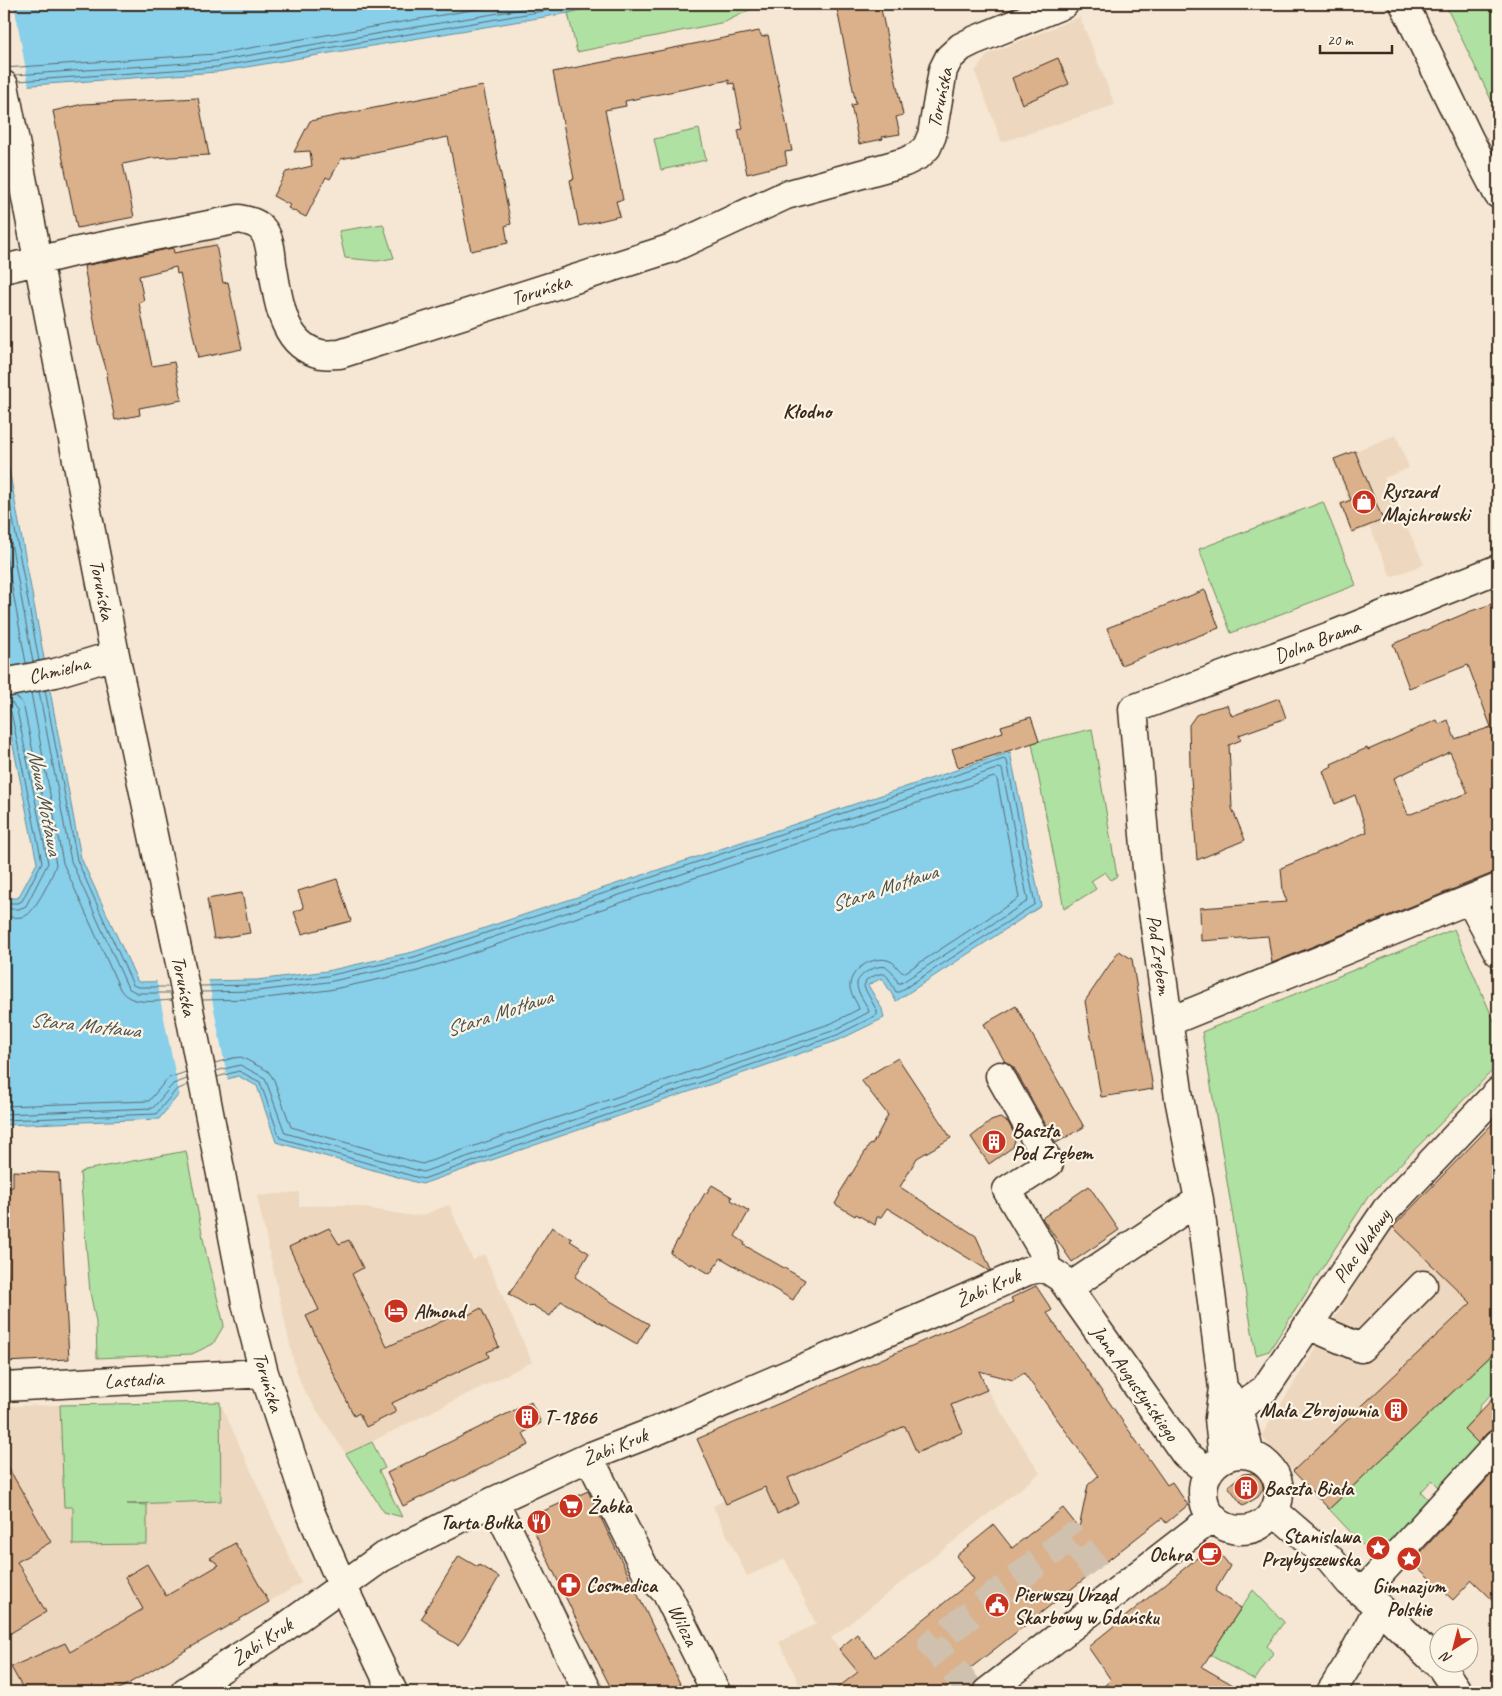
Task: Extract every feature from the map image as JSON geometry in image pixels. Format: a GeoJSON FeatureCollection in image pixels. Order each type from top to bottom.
{"type":"FeatureCollection","features":[{"type":"Feature","properties":{"kind":"street","name":"Toruńska"},"geometry":{"type":"LineString","coordinates":[[38,261],[239,219],[253,222],[262,229],[268,240],[286,327],[302,347],[322,354],[340,354],[672,248],[786,195],[905,162],[919,155],[927,147],[932,135],[943,70],[948,58],[961,47],[973,41],[1064,4]]}},
{"type":"Feature","properties":{"kind":"street"},"geometry":{"type":"LineString","coordinates":[[1404,4],[1469,139],[1498,194]]}},
{"type":"Feature","properties":{"kind":"street","name":"Toruńska"},"geometry":{"type":"LineString","coordinates":[[6,95],[115,655],[180,963],[238,1268],[264,1373],[306,1499],[342,1585],[393,1692]]}},
{"type":"Feature","properties":{"kind":"street"},"geometry":{"type":"LineString","coordinates":[[4,269],[38,261]]}},
{"type":"Feature","properties":{"kind":"street","name":"Dolna Brama"},"geometry":{"type":"LineString","coordinates":[[1133,708],[1336,634],[1498,568]]}},
{"type":"Feature","properties":{"kind":"street","name":"Chmielna"},"geometry":{"type":"LineString","coordinates":[[4,683],[56,673],[115,655]]}},
{"type":"Feature","properties":{"kind":"street","name":"Pod Zrębem"},"geometry":{"type":"LineString","coordinates":[[1133,708],[1147,870],[1179,1098],[1199,1200],[1231,1398],[1244,1427],[1250,1455]]}},
{"type":"Feature","properties":{"kind":"street"},"geometry":{"type":"LineString","coordinates":[[1168,1022],[1498,888]]}},
{"type":"Feature","properties":{"kind":"street"},"geometry":{"type":"LineString","coordinates":[[1470,900],[1498,952]]}},
{"type":"Feature","properties":{"kind":"street"},"geometry":{"type":"LineString","coordinates":[[1000,1076],[1050,1163],[1007,1190],[1042,1249],[1045,1259],[1044,1267]]}},
{"type":"Feature","properties":{"kind":"street","name":"Plac Wałowy"},"geometry":{"type":"LineString","coordinates":[[1231,1398],[1265,1389],[1386,1210],[1498,1092]]}},
{"type":"Feature","properties":{"kind":"street"},"geometry":{"type":"LineString","coordinates":[[1068,1288],[1199,1200]]}},
{"type":"Feature","properties":{"kind":"street","name":"Żabi Kruk"},"geometry":{"type":"LineString","coordinates":[[185,1692],[284,1628],[381,1558],[494,1501],[589,1457],[661,1429],[1027,1271],[1044,1267],[1061,1278],[1068,1288]]}},
{"type":"Feature","properties":{"kind":"street"},"geometry":{"type":"LineString","coordinates":[[1308,1325],[1361,1348],[1423,1285]]}},
{"type":"Feature","properties":{"kind":"street","name":"Jana Augustyńskiego"},"geometry":{"type":"LineString","coordinates":[[1068,1288],[1185,1454],[1216,1465]]}},
{"type":"Feature","properties":{"kind":"street","name":"Lastadia"},"geometry":{"type":"LineString","coordinates":[[4,1387],[264,1373]]}},
{"type":"Feature","properties":{"kind":"street","name":"Pod Zrębem"},"geometry":{"type":"LineString","coordinates":[[1216,1465],[1219,1418],[1231,1398]]}},
{"type":"Feature","properties":{"kind":"street"},"geometry":{"type":"LineString","coordinates":[[1331,1692],[1346,1668],[1363,1594],[1498,1444]]}},
{"type":"Feature","properties":{"kind":"street"},"geometry":{"type":"LineString","coordinates":[[1236,1454],[1250,1455],[1266,1463],[1276,1476],[1279,1488],[1278,1500],[1269,1516],[1254,1528],[1243,1530],[1221,1524],[1213,1516],[1206,1506],[1204,1483],[1216,1465],[1236,1454]]}},
{"type":"Feature","properties":{"kind":"street","name":"Wilcza"},"geometry":{"type":"LineString","coordinates":[[589,1457],[646,1571],[666,1592],[716,1692]]}},
{"type":"Feature","properties":{"kind":"street"},"geometry":{"type":"LineString","coordinates":[[494,1501],[588,1692]]}},
{"type":"Feature","properties":{"kind":"street"},"geometry":{"type":"LineString","coordinates":[[987,1692],[1015,1684],[1213,1516]]}},
{"type":"Feature","properties":{"kind":"street"},"geometry":{"type":"LineString","coordinates":[[1269,1516],[1330,1559],[1363,1594],[1442,1667],[1458,1692]]}},
{"type":"Feature","properties":{"kind":"street"},"geometry":{"type":"LineString","coordinates":[[646,1571],[651,1599],[696,1692]]}},
{"type":"Feature","properties":{"kind":"shaded area"},"geometry":{"type":"Polygon","coordinates":[[[1080,17],[1115,105],[1002,142],[975,72],[988,54],[1080,17]]]}},
{"type":"Feature","properties":{"kind":"shaded area"},"geometry":{"type":"Polygon","coordinates":[[[214,239],[220,266],[177,274],[176,267],[164,270],[160,249],[214,239]]]}},
{"type":"Feature","properties":{"kind":"shaded area"},"geometry":{"type":"Polygon","coordinates":[[[1396,435],[1409,468],[1384,478],[1424,564],[1391,577],[1370,527],[1352,534],[1339,503],[1348,499],[1333,460],[1396,435]]]}},
{"type":"Feature","properties":{"kind":"shaded area"},"geometry":{"type":"Polygon","coordinates":[[[1498,1118],[1498,1349],[1329,1509],[1261,1436],[1392,1226],[1498,1118]]]}},
{"type":"Feature","properties":{"kind":"shaded area","name":"Almond"},"geometry":{"type":"Polygon","coordinates":[[[299,1192],[299,1206],[348,1205],[413,1216],[423,1215],[449,1205],[473,1260],[484,1254],[532,1362],[346,1454],[303,1389],[294,1363],[257,1196],[299,1192]]]}},
{"type":"Feature","properties":{"kind":"shaded area"},"geometry":{"type":"Polygon","coordinates":[[[980,1374],[987,1390],[1040,1473],[831,1638],[857,1671],[831,1692],[803,1692],[779,1642],[816,1624],[785,1559],[747,1576],[713,1506],[980,1374]]]}},
{"type":"Feature","properties":{"kind":"shaded area"},"geometry":{"type":"Polygon","coordinates":[[[220,1402],[301,1583],[114,1692],[4,1692],[4,1406],[220,1402]]]}},
{"type":"Feature","properties":{"kind":"green space"},"geometry":{"type":"Polygon","coordinates":[[[605,4],[761,4],[725,22],[577,52],[568,13],[605,4]]]}},
{"type":"Feature","properties":{"kind":"green space"},"geometry":{"type":"Polygon","coordinates":[[[1445,4],[1498,4],[1498,114],[1445,4]]]}},
{"type":"Feature","properties":{"kind":"green space"},"geometry":{"type":"Polygon","coordinates":[[[699,129],[706,160],[661,170],[654,139],[699,129]]]}},
{"type":"Feature","properties":{"kind":"green space"},"geometry":{"type":"Polygon","coordinates":[[[383,224],[394,258],[377,261],[345,258],[339,231],[383,224]]]}},
{"type":"Feature","properties":{"kind":"green space"},"geometry":{"type":"Polygon","coordinates":[[[1323,502],[1356,585],[1231,633],[1199,549],[1323,502]]]}},
{"type":"Feature","properties":{"kind":"green space"},"geometry":{"type":"Polygon","coordinates":[[[1092,729],[1117,876],[1111,880],[1105,872],[1091,881],[1096,889],[1064,909],[1032,743],[1092,729]]]}},
{"type":"Feature","properties":{"kind":"green space"},"geometry":{"type":"Polygon","coordinates":[[[1454,929],[1494,1021],[1498,1020],[1498,1065],[1368,1197],[1269,1351],[1256,1355],[1202,1032],[1454,929]]]}},
{"type":"Feature","properties":{"kind":"green space"},"geometry":{"type":"Polygon","coordinates":[[[186,1151],[206,1253],[224,1325],[213,1344],[192,1354],[97,1358],[96,1322],[90,1292],[80,1173],[85,1170],[186,1151]]]}},
{"type":"Feature","properties":{"kind":"green space"},"geometry":{"type":"Polygon","coordinates":[[[1498,1349],[1498,1392],[1492,1393],[1480,1406],[1478,1414],[1464,1429],[1482,1447],[1443,1491],[1432,1480],[1421,1492],[1432,1503],[1387,1551],[1377,1547],[1370,1553],[1329,1509],[1498,1349]]]}},
{"type":"Feature","properties":{"kind":"green space"},"geometry":{"type":"Polygon","coordinates":[[[220,1402],[221,1501],[127,1504],[147,1505],[147,1544],[73,1545],[73,1507],[64,1507],[60,1405],[220,1402]]]}},
{"type":"Feature","properties":{"kind":"green space"},"geometry":{"type":"Polygon","coordinates":[[[372,1442],[385,1468],[379,1471],[402,1517],[384,1512],[346,1454],[372,1442]]]}},
{"type":"Feature","properties":{"kind":"green space"},"geometry":{"type":"Polygon","coordinates":[[[1253,1590],[1284,1622],[1267,1646],[1273,1653],[1255,1680],[1210,1655],[1253,1590]]]}},
{"type":"Feature","properties":{"kind":"water"},"geometry":{"type":"Polygon","coordinates":[[[4,4],[605,4],[568,13],[217,72],[4,87],[4,4]]]}},
{"type":"Feature","properties":{"kind":"water"},"geometry":{"type":"Polygon","coordinates":[[[4,453],[6,453],[81,858],[138,982],[257,980],[327,971],[413,952],[1010,752],[1041,906],[896,1001],[882,978],[868,985],[882,1009],[884,1018],[839,1040],[422,1184],[276,1142],[257,1086],[238,1076],[180,1093],[159,1119],[4,1125],[4,898],[18,898],[37,863],[4,701],[4,453]]]}},
{"type":"Feature","properties":{"kind":"pier"},"geometry":{"type":"Polygon","coordinates":[[[4,4],[14,4],[29,87],[4,89],[4,4]]]}},
{"type":"Feature","properties":{"kind":"pier"},"geometry":{"type":"Polygon","coordinates":[[[208,978],[228,1081],[180,1097],[156,979],[208,978]]]}},
{"type":"Feature","properties":{"kind":"building"},"geometry":{"type":"Polygon","coordinates":[[[836,4],[880,4],[903,115],[896,117],[900,134],[859,144],[851,105],[856,104],[836,4]]]}},
{"type":"Feature","properties":{"kind":"building"},"geometry":{"type":"Polygon","coordinates":[[[759,31],[762,37],[768,35],[792,151],[785,152],[787,164],[747,174],[738,130],[743,129],[734,83],[729,84],[729,80],[625,101],[626,106],[605,110],[623,200],[616,201],[620,216],[579,226],[570,180],[574,179],[553,72],[759,31]]]}},
{"type":"Feature","properties":{"kind":"building"},"geometry":{"type":"Polygon","coordinates":[[[1058,58],[1069,84],[1022,104],[1012,78],[1058,58]]]}},
{"type":"Feature","properties":{"kind":"building"},"geometry":{"type":"Polygon","coordinates":[[[483,86],[511,224],[505,226],[508,243],[471,251],[448,137],[341,159],[330,179],[326,177],[306,217],[288,208],[290,205],[273,196],[286,172],[312,166],[310,151],[294,152],[310,121],[483,86]]]}},
{"type":"Feature","properties":{"kind":"building"},"geometry":{"type":"Polygon","coordinates":[[[198,98],[209,155],[152,158],[123,164],[134,217],[77,228],[53,111],[83,104],[198,98]]]}},
{"type":"Feature","properties":{"kind":"building"},"geometry":{"type":"Polygon","coordinates":[[[216,245],[223,283],[228,282],[242,349],[198,358],[180,273],[177,274],[176,267],[139,276],[144,301],[139,303],[152,366],[174,362],[182,400],[139,408],[140,415],[115,420],[106,376],[108,375],[98,342],[84,266],[173,248],[174,253],[216,245]]]}},
{"type":"Feature","properties":{"kind":"building"},"geometry":{"type":"Polygon","coordinates":[[[1355,451],[1383,520],[1352,532],[1341,504],[1351,500],[1334,459],[1355,451]]]}},
{"type":"Feature","properties":{"kind":"building"},"geometry":{"type":"Polygon","coordinates":[[[1205,590],[1219,628],[1121,665],[1107,628],[1205,590]]]}},
{"type":"Feature","properties":{"kind":"building"},"geometry":{"type":"Polygon","coordinates":[[[1498,602],[1498,871],[1272,963],[1268,936],[1201,941],[1200,908],[1287,902],[1283,891],[1281,868],[1367,832],[1355,795],[1335,804],[1323,771],[1332,766],[1331,764],[1437,720],[1439,724],[1448,720],[1455,739],[1491,727],[1468,665],[1409,688],[1393,644],[1471,611],[1498,602]],[[1450,752],[1394,778],[1408,815],[1468,793],[1450,752]]]}},
{"type":"Feature","properties":{"kind":"building"},"geometry":{"type":"Polygon","coordinates":[[[1279,698],[1286,718],[1239,735],[1241,740],[1229,745],[1232,808],[1245,840],[1197,860],[1189,725],[1196,715],[1211,709],[1227,705],[1232,716],[1279,698]]]}},
{"type":"Feature","properties":{"kind":"building"},"geometry":{"type":"Polygon","coordinates":[[[1031,717],[1039,741],[958,767],[952,749],[1003,732],[1001,726],[1031,717]]]}},
{"type":"Feature","properties":{"kind":"building"},"geometry":{"type":"Polygon","coordinates":[[[337,879],[351,921],[302,934],[294,912],[304,908],[298,891],[337,879]]]}},
{"type":"Feature","properties":{"kind":"building"},"geometry":{"type":"Polygon","coordinates":[[[242,893],[250,933],[214,939],[207,899],[242,893]]]}},
{"type":"Feature","properties":{"kind":"building"},"geometry":{"type":"Polygon","coordinates":[[[1119,951],[1132,959],[1153,1089],[1101,1097],[1085,1001],[1119,951]]]}},
{"type":"Feature","properties":{"kind":"building"},"geometry":{"type":"Polygon","coordinates":[[[1016,1006],[1084,1127],[1056,1143],[1014,1068],[1005,1062],[984,1024],[1016,1006]]]}},
{"type":"Feature","properties":{"kind":"building"},"geometry":{"type":"Polygon","coordinates":[[[898,1058],[951,1138],[917,1158],[900,1187],[976,1236],[991,1270],[989,1271],[887,1208],[881,1217],[877,1217],[875,1225],[835,1204],[839,1194],[870,1144],[872,1145],[888,1115],[861,1080],[898,1058]]]}},
{"type":"Feature","properties":{"kind":"building","name":"Baszta Pod Zrębem"},"geometry":{"type":"Polygon","coordinates":[[[1000,1118],[1008,1122],[1016,1137],[1013,1147],[989,1164],[971,1137],[991,1121],[1000,1118]]]}},
{"type":"Feature","properties":{"kind":"building"},"geometry":{"type":"Polygon","coordinates":[[[1498,1118],[1498,1349],[1329,1509],[1293,1471],[1471,1303],[1393,1227],[1498,1118]]]}},
{"type":"Feature","properties":{"kind":"building"},"geometry":{"type":"Polygon","coordinates":[[[13,1171],[59,1173],[69,1359],[4,1362],[4,1309],[10,1309],[6,1251],[4,1251],[4,1233],[8,1213],[6,1188],[13,1187],[13,1171]]]}},
{"type":"Feature","properties":{"kind":"building"},"geometry":{"type":"Polygon","coordinates":[[[712,1185],[732,1197],[731,1200],[749,1211],[735,1236],[745,1243],[744,1245],[805,1280],[793,1300],[721,1258],[710,1274],[670,1253],[705,1193],[712,1185]]]}},
{"type":"Feature","properties":{"kind":"building"},"geometry":{"type":"Polygon","coordinates":[[[1089,1186],[1119,1230],[1072,1262],[1042,1218],[1089,1186]]]}},
{"type":"Feature","properties":{"kind":"building"},"geometry":{"type":"Polygon","coordinates":[[[552,1227],[572,1239],[570,1241],[589,1253],[575,1277],[602,1296],[649,1324],[637,1344],[561,1301],[550,1316],[532,1305],[530,1307],[509,1294],[552,1227]]]}},
{"type":"Feature","properties":{"kind":"building"},"geometry":{"type":"Polygon","coordinates":[[[329,1228],[339,1244],[349,1240],[363,1268],[352,1274],[387,1347],[466,1310],[468,1315],[481,1308],[499,1347],[487,1352],[489,1357],[392,1403],[396,1412],[366,1427],[359,1413],[354,1416],[306,1316],[319,1310],[289,1247],[329,1228]]]}},
{"type":"Feature","properties":{"kind":"building"},"geometry":{"type":"Polygon","coordinates":[[[1036,1286],[1052,1310],[1047,1313],[1167,1485],[1172,1482],[1188,1505],[1166,1523],[1162,1518],[940,1692],[832,1692],[858,1672],[839,1649],[857,1634],[875,1657],[909,1631],[974,1579],[956,1556],[994,1525],[1012,1548],[1063,1508],[1079,1528],[1088,1485],[1098,1476],[1024,1373],[1013,1380],[979,1371],[987,1390],[951,1405],[963,1432],[917,1453],[905,1426],[788,1478],[799,1503],[777,1514],[765,1487],[726,1504],[697,1439],[1013,1302],[1011,1298],[1036,1286]]]}},
{"type":"Feature","properties":{"kind":"building"},"geometry":{"type":"Polygon","coordinates":[[[1498,1393],[1498,1429],[1493,1429],[1487,1433],[1478,1443],[1464,1429],[1498,1393]]]}},
{"type":"Feature","properties":{"kind":"building"},"geometry":{"type":"Polygon","coordinates":[[[531,1402],[541,1423],[523,1433],[529,1445],[403,1506],[387,1473],[531,1402]]]}},
{"type":"Feature","properties":{"kind":"building"},"geometry":{"type":"Polygon","coordinates":[[[4,1460],[51,1542],[17,1562],[46,1612],[4,1637],[4,1460]]]}},
{"type":"Feature","properties":{"kind":"building"},"geometry":{"type":"Polygon","coordinates":[[[1498,1467],[1498,1605],[1472,1580],[1453,1600],[1412,1562],[1498,1467]]]}},
{"type":"Feature","properties":{"kind":"building","name":"Baszta Biała"},"geometry":{"type":"Polygon","coordinates":[[[1253,1473],[1263,1480],[1263,1490],[1258,1497],[1243,1506],[1228,1486],[1243,1474],[1253,1473]]]}},
{"type":"Feature","properties":{"kind":"building"},"geometry":{"type":"Polygon","coordinates":[[[588,1491],[684,1692],[613,1692],[576,1619],[528,1518],[588,1491]]]}},
{"type":"Feature","properties":{"kind":"building"},"geometry":{"type":"Polygon","coordinates":[[[235,1543],[269,1602],[114,1692],[25,1692],[11,1667],[65,1643],[70,1652],[143,1609],[125,1577],[147,1564],[166,1596],[219,1565],[210,1558],[235,1543]]]}},
{"type":"Feature","properties":{"kind":"building"},"geometry":{"type":"Polygon","coordinates":[[[1213,1545],[1230,1566],[1215,1591],[1241,1608],[1202,1667],[1245,1692],[1097,1692],[1111,1680],[1088,1647],[1213,1545]]]}},
{"type":"Feature","properties":{"kind":"building"},"geometry":{"type":"Polygon","coordinates":[[[459,1556],[499,1577],[458,1645],[438,1633],[439,1631],[421,1619],[459,1556]]]}},
{"type":"Feature","properties":{"kind":"tunnel"},"geometry":{"type":"LineString","coordinates":[[972,1692],[932,1644],[1071,1537],[1114,1593]]}},
{"type":"Feature","properties":{"kind":"place","name":"Ryszard Majchrowski"},"geometry":{"type":"Point","coordinates":[1364,502]}},
{"type":"Feature","properties":{"kind":"place","name":"Baszta Pod Zrębem"},"geometry":{"type":"Point","coordinates":[994,1142]}},
{"type":"Feature","properties":{"kind":"place","name":"Almond"},"geometry":{"type":"Point","coordinates":[396,1311]}},
{"type":"Feature","properties":{"kind":"place","name":"Mała Zbrojownia"},"geometry":{"type":"Point","coordinates":[1396,1410]}},
{"type":"Feature","properties":{"kind":"place","name":"T-1866"},"geometry":{"type":"Point","coordinates":[527,1417]}},
{"type":"Feature","properties":{"kind":"place","name":"Baszta Biała"},"geometry":{"type":"Point","coordinates":[1246,1488]}},
{"type":"Feature","properties":{"kind":"place","name":"Żabka"},"geometry":{"type":"Point","coordinates":[571,1506]}},
{"type":"Feature","properties":{"kind":"place","name":"Tarta Bułka"},"geometry":{"type":"Point","coordinates":[539,1522]}},
{"type":"Feature","properties":{"kind":"place","name":"Stanislawa Przybyszewska"},"geometry":{"type":"Point","coordinates":[1378,1548]}},
{"type":"Feature","properties":{"kind":"place","name":"Ochra"},"geometry":{"type":"Point","coordinates":[1210,1554]}},
{"type":"Feature","properties":{"kind":"place","name":"Gimnazjum Polskie"},"geometry":{"type":"Point","coordinates":[1409,1559]}},
{"type":"Feature","properties":{"kind":"place","name":"Cosmedica"},"geometry":{"type":"Point","coordinates":[569,1585]}},
{"type":"Feature","properties":{"kind":"place","name":"Pierwszy Urząd Skarbowy w Gdańsku"},"geometry":{"type":"Point","coordinates":[997,1605]}},
{"type":"Feature","properties":{"kind":"district","name":"Kłodno"},"geometry":{"type":"Point","coordinates":[807,411]}},
{"type":"Feature","properties":{"kind":"water label","name":"Nowa Motława"},"geometry":{"type":"Point","coordinates":[45,802]}},
{"type":"Feature","properties":{"kind":"water label","name":"Stara Motława"},"geometry":{"type":"Point","coordinates":[884,888]}},
{"type":"Feature","properties":{"kind":"water label","name":"Stara Motława"},"geometry":{"type":"Point","coordinates":[499,1013]}},
{"type":"Feature","properties":{"kind":"water label","name":"Stara Motława"},"geometry":{"type":"Point","coordinates":[85,1025]}}]}
